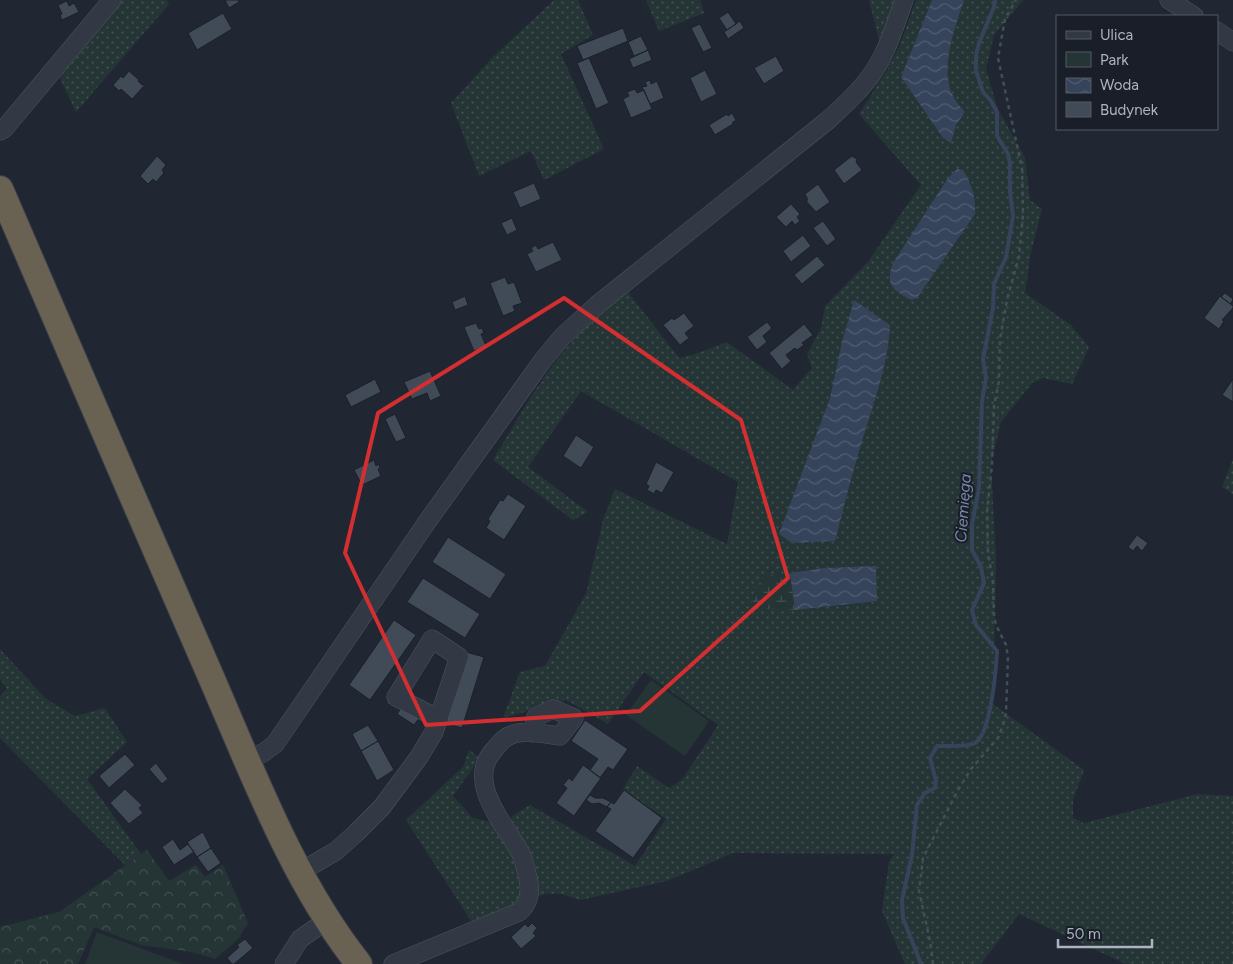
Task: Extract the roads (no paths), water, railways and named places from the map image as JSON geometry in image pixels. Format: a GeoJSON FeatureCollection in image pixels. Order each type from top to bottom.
{"type":"FeatureCollection","features":[{"type":"Feature","properties":{"kind":"highway"},"geometry":{"type":"LineString","coordinates":[[0,189],[247,760],[299,870],[327,920],[359,964]]}},
{"type":"Feature","properties":{"kind":"street"},"geometry":{"type":"LineString","coordinates":[[0,131],[4,129],[112,0]]}},
{"type":"Feature","properties":{"kind":"street"},"geometry":{"type":"LineString","coordinates":[[247,760],[263,753],[275,744],[427,522],[543,360],[562,337],[597,305],[827,121],[848,102],[865,84],[878,65],[904,0]]}},
{"type":"Feature","properties":{"kind":"street"},"geometry":{"type":"LineString","coordinates":[[1169,0],[1192,15]]}},
{"type":"Feature","properties":{"kind":"street"},"geometry":{"type":"LineString","coordinates":[[1218,32],[1233,42]]}},
{"type":"Feature","properties":{"kind":"street"},"geometry":{"type":"LineString","coordinates":[[299,870],[307,868],[336,850],[380,809],[419,757],[434,732],[439,719]]}},
{"type":"Feature","properties":{"kind":"street"},"geometry":{"type":"LineString","coordinates":[[393,964],[519,912],[525,905],[530,895],[530,884],[521,855],[486,796],[482,776],[488,757],[505,738],[524,732],[533,733]]}},
{"type":"Feature","properties":{"kind":"street"},"geometry":{"type":"LineString","coordinates":[[296,962],[300,939],[327,920]]}},
{"type":"Feature","properties":{"kind":"water"},"geometry":{"type":"Polygon","coordinates":[[[932,0],[964,0],[950,48],[948,73],[949,85],[953,96],[965,112],[956,125],[951,143],[943,138],[901,77],[932,0]]]}},
{"type":"Feature","properties":{"kind":"water"},"geometry":{"type":"Polygon","coordinates":[[[957,169],[963,170],[971,186],[975,203],[975,214],[917,298],[911,300],[892,286],[890,276],[893,263],[948,178],[957,169]]]}},
{"type":"Feature","properties":{"kind":"water"},"geometry":{"type":"Polygon","coordinates":[[[854,300],[890,325],[883,371],[853,471],[835,541],[792,543],[779,534],[830,398],[842,342],[854,300]]]}},
{"type":"Feature","properties":{"kind":"water"},"geometry":{"type":"Polygon","coordinates":[[[876,566],[877,601],[795,610],[790,573],[825,568],[876,566]]]}},
{"type":"Feature","properties":{"kind":"waterway","name":"Ciemięga"},"geometry":{"type":"LineString","coordinates":[[921,964],[903,918],[902,900],[912,855],[917,805],[925,793],[935,788],[936,781],[930,758],[937,746],[971,744],[975,743],[980,737],[989,715],[992,700],[997,651],[976,625],[972,610],[984,583],[981,567],[972,550],[972,525],[979,488],[982,401],[986,378],[983,359],[993,308],[994,284],[1006,257],[1013,216],[1008,154],[997,136],[997,112],[983,92],[976,71],[976,56],[979,43],[994,7],[995,0]]}}]}
